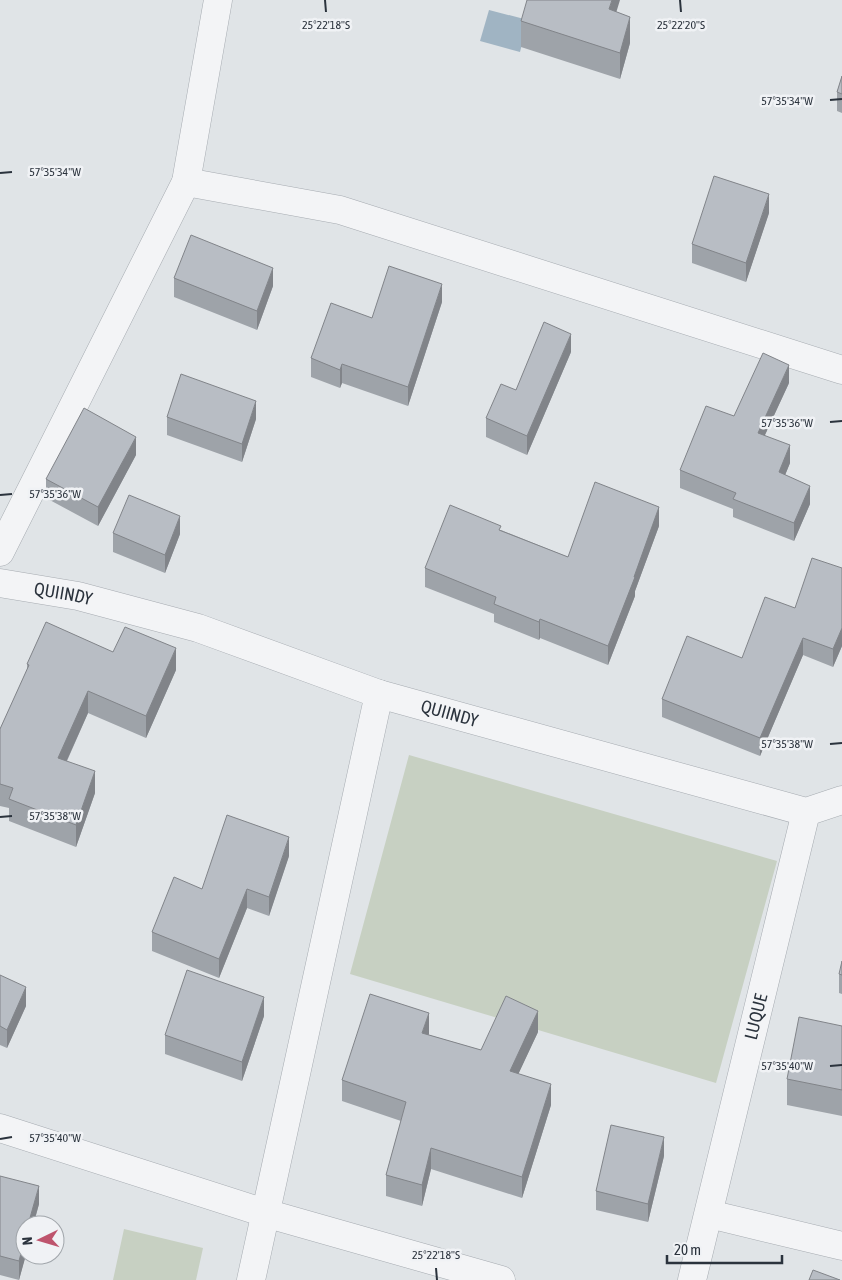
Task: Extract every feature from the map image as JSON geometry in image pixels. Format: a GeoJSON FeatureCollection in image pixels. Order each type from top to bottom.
{"type":"FeatureCollection","features":[{"type":"Feature","properties":{"kind":"street"},"geometry":{"type":"LineString","coordinates":[[0,552],[186,182],[218,0]]}},
{"type":"Feature","properties":{"kind":"street"},"geometry":{"type":"LineString","coordinates":[[186,182],[340,210],[842,370]]}},
{"type":"Feature","properties":{"kind":"street","name":"QUIINDY"},"geometry":{"type":"LineString","coordinates":[[0,583],[78,596],[198,628],[379,694],[806,812]]}},
{"type":"Feature","properties":{"kind":"street"},"geometry":{"type":"LineString","coordinates":[[250,1280],[379,694]]}},
{"type":"Feature","properties":{"kind":"street"},"geometry":{"type":"LineString","coordinates":[[806,812],[842,800]]}},
{"type":"Feature","properties":{"kind":"street","name":"LUQUE"},"geometry":{"type":"LineString","coordinates":[[692,1280],[806,812]]}},
{"type":"Feature","properties":{"kind":"street"},"geometry":{"type":"LineString","coordinates":[[0,1128],[265,1213],[501,1280]]}},
{"type":"Feature","properties":{"kind":"street"},"geometry":{"type":"LineString","coordinates":[[709,1214],[842,1246]]}},
{"type":"Feature","properties":{"kind":"green space"},"geometry":{"type":"Polygon","coordinates":[[[409,755],[777,861],[716,1083],[350,974],[409,755]]]}},
{"type":"Feature","properties":{"kind":"green space"},"geometry":{"type":"Polygon","coordinates":[[[124,1229],[203,1248],[196,1280],[113,1280],[124,1229]]]}},
{"type":"Feature","properties":{"kind":"water"},"geometry":{"type":"Polygon","coordinates":[[[489,10],[528,20],[520,52],[480,41],[489,10]]]}},
{"type":"Feature","properties":{"kind":"building"},"geometry":{"type":"Polygon","coordinates":[[[527,0],[612,0],[609,9],[630,17],[620,53],[521,21],[527,0]]]}},
{"type":"Feature","properties":{"kind":"building"},"geometry":{"type":"Polygon","coordinates":[[[842,76],[842,94],[837,92],[842,76]]]}},
{"type":"Feature","properties":{"kind":"building"},"geometry":{"type":"Polygon","coordinates":[[[714,176],[769,194],[746,263],[692,244],[714,176]]]}},
{"type":"Feature","properties":{"kind":"building"},"geometry":{"type":"Polygon","coordinates":[[[191,235],[273,268],[257,311],[174,278],[191,235]]]}},
{"type":"Feature","properties":{"kind":"building"},"geometry":{"type":"Polygon","coordinates":[[[389,266],[442,284],[408,387],[342,364],[340,370],[311,358],[331,303],[372,318],[389,266]]]}},
{"type":"Feature","properties":{"kind":"building"},"geometry":{"type":"Polygon","coordinates":[[[544,322],[571,334],[527,436],[486,418],[501,384],[516,390],[544,322]]]}},
{"type":"Feature","properties":{"kind":"building"},"geometry":{"type":"Polygon","coordinates":[[[763,353],[789,365],[758,433],[790,445],[779,472],[810,486],[794,523],[733,499],[736,493],[680,470],[706,406],[734,416],[763,353]]]}},
{"type":"Feature","properties":{"kind":"building"},"geometry":{"type":"Polygon","coordinates":[[[181,374],[256,401],[242,444],[167,417],[181,374]]]}},
{"type":"Feature","properties":{"kind":"building"},"geometry":{"type":"Polygon","coordinates":[[[84,408],[136,437],[98,507],[46,479],[84,408]]]}},
{"type":"Feature","properties":{"kind":"building"},"geometry":{"type":"Polygon","coordinates":[[[595,482],[659,507],[635,577],[608,646],[540,619],[539,622],[494,604],[496,597],[425,568],[450,505],[501,526],[499,530],[568,557],[595,482]]]}},
{"type":"Feature","properties":{"kind":"building"},"geometry":{"type":"Polygon","coordinates":[[[129,495],[180,516],[165,555],[113,533],[129,495]]]}},
{"type":"Feature","properties":{"kind":"building"},"geometry":{"type":"Polygon","coordinates":[[[812,558],[842,568],[842,628],[833,649],[803,638],[760,738],[662,699],[687,636],[742,658],[765,597],[795,608],[812,558]]]}},
{"type":"Feature","properties":{"kind":"building"},"geometry":{"type":"Polygon","coordinates":[[[46,622],[113,652],[125,627],[176,648],[146,716],[88,691],[58,758],[95,771],[76,825],[9,799],[13,788],[0,784],[0,729],[46,622]]]}},
{"type":"Feature","properties":{"kind":"building"},"geometry":{"type":"Polygon","coordinates":[[[227,815],[289,837],[269,897],[247,889],[219,959],[152,932],[174,877],[202,889],[227,815]]]}},
{"type":"Feature","properties":{"kind":"building"},"geometry":{"type":"Polygon","coordinates":[[[842,961],[842,975],[839,974],[842,961]]]}},
{"type":"Feature","properties":{"kind":"building"},"geometry":{"type":"Polygon","coordinates":[[[187,970],[264,997],[242,1062],[165,1035],[187,970]]]}},
{"type":"Feature","properties":{"kind":"building"},"geometry":{"type":"Polygon","coordinates":[[[0,975],[26,987],[7,1030],[0,1026],[0,975]]]}},
{"type":"Feature","properties":{"kind":"building"},"geometry":{"type":"Polygon","coordinates":[[[370,994],[429,1013],[422,1033],[481,1050],[506,996],[538,1011],[510,1071],[551,1084],[522,1177],[431,1148],[422,1185],[386,1175],[406,1102],[342,1080],[370,994]]]}},
{"type":"Feature","properties":{"kind":"building"},"geometry":{"type":"Polygon","coordinates":[[[799,1017],[842,1026],[842,1090],[787,1079],[799,1017]]]}},
{"type":"Feature","properties":{"kind":"building"},"geometry":{"type":"Polygon","coordinates":[[[611,1125],[664,1137],[648,1204],[596,1191],[611,1125]]]}},
{"type":"Feature","properties":{"kind":"building"},"geometry":{"type":"Polygon","coordinates":[[[0,1176],[39,1186],[31,1215],[15,1215],[15,1260],[0,1256],[0,1176]]]}},
{"type":"Feature","properties":{"kind":"building"},"geometry":{"type":"Polygon","coordinates":[[[813,1270],[840,1280],[809,1280],[813,1270]]]}}]}
